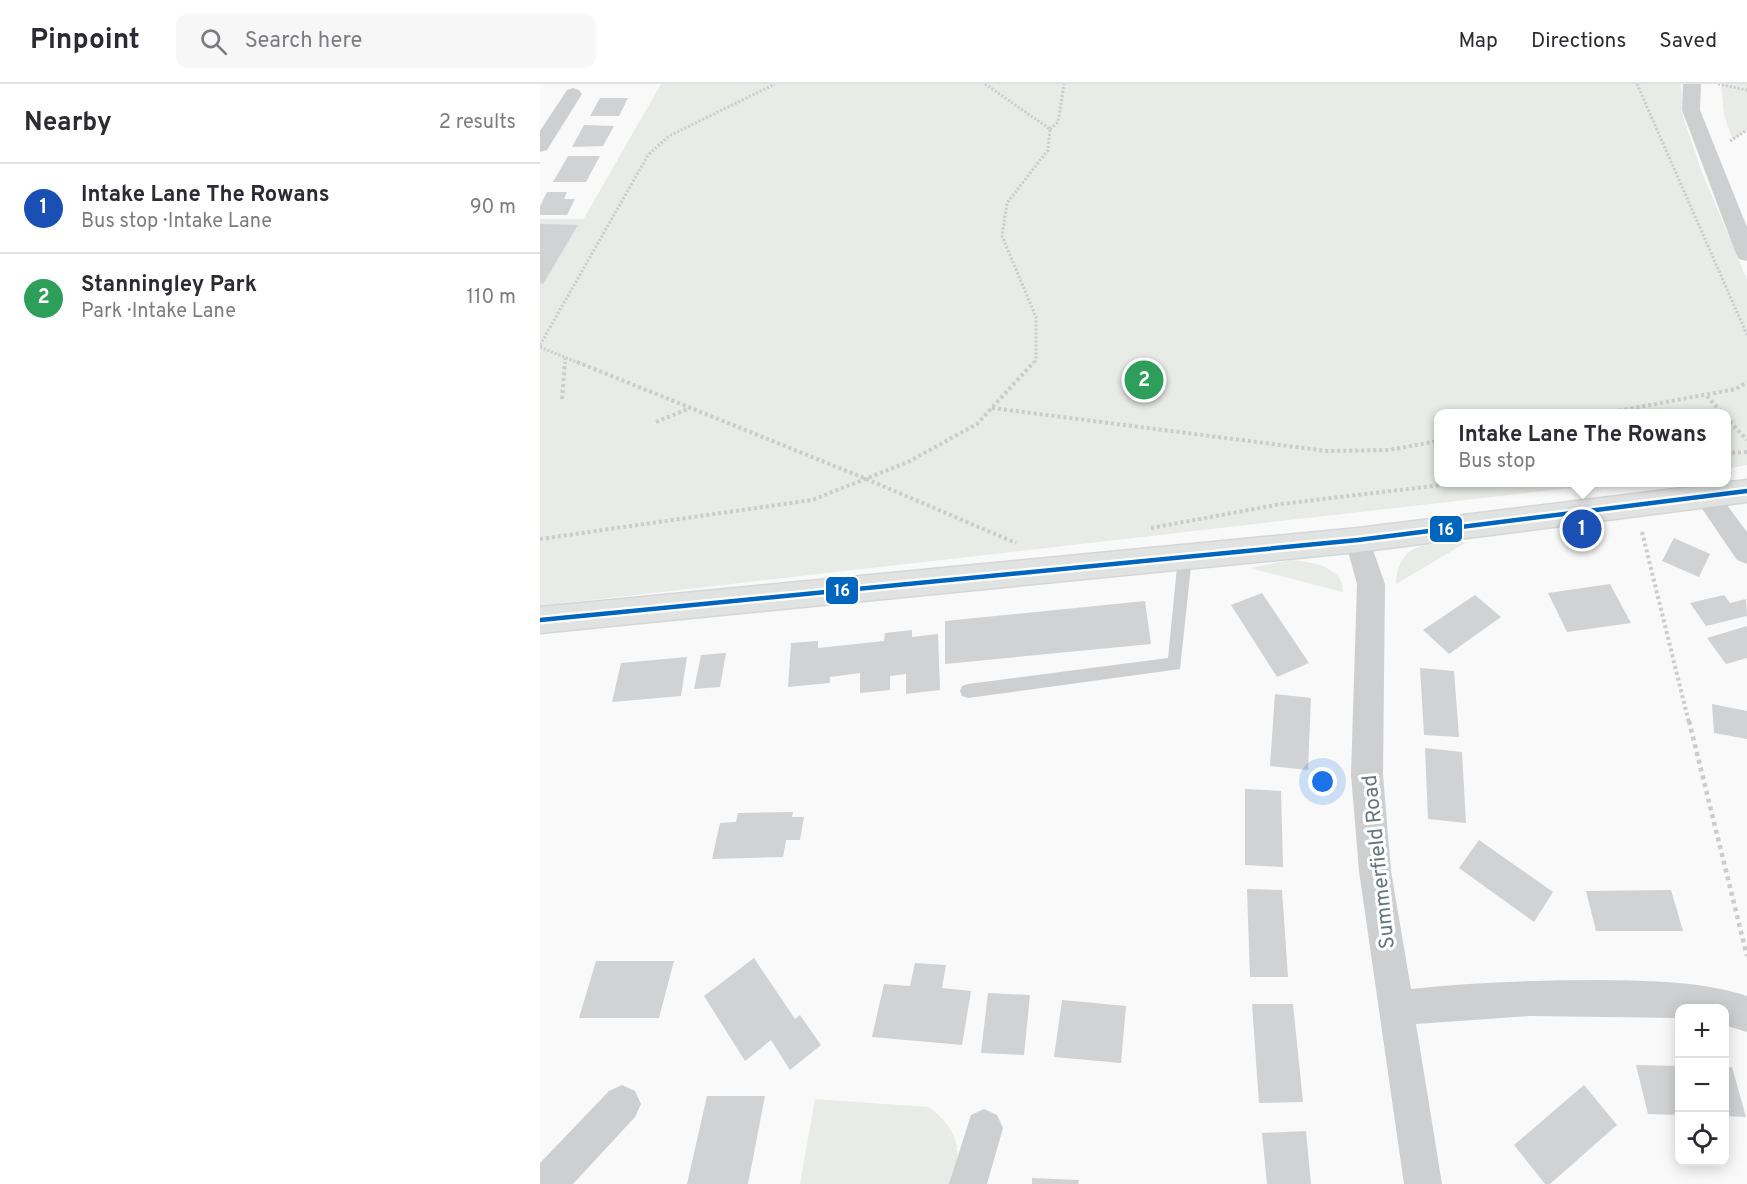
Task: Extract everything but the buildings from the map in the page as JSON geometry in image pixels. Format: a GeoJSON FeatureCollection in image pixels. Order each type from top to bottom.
{"type":"FeatureCollection","features":[{"type":"Feature","properties":{"kind":"street"},"geometry":{"type":"LineString","coordinates":[[1692,84],[1691,110],[1747,254]]}},
{"type":"Feature","properties":{"kind":"street"},"geometry":{"type":"LineString","coordinates":[[540,146],[573,94]]}},
{"type":"Feature","properties":{"kind":"street"},"geometry":{"type":"LineString","coordinates":[[540,620],[1358,540],[1747,491]]}},
{"type":"Feature","properties":{"kind":"street"},"geometry":{"type":"LineString","coordinates":[[1707,497],[1747,553]]}},
{"type":"Feature","properties":{"kind":"street","name":"Summerfield Road"},"geometry":{"type":"LineString","coordinates":[[1358,540],[1371,584],[1367,775],[1375,871],[1423,1184]]}},
{"type":"Feature","properties":{"kind":"street"},"geometry":{"type":"LineString","coordinates":[[1395,1009],[1462,1001],[1534,997],[1634,998],[1678,999],[1720,1004],[1747,1014]]}},
{"type":"Feature","properties":{"kind":"street"},"geometry":{"type":"LineString","coordinates":[[547,1184],[622,1104]]}},
{"type":"Feature","properties":{"kind":"street"},"geometry":{"type":"LineString","coordinates":[[968,1184],[984,1128]]}},
{"type":"Feature","properties":{"kind":"lane"},"geometry":{"type":"LineString","coordinates":[[969,691],[1175,664],[1185,557]]}},
{"type":"Feature","properties":{"kind":"path"},"geometry":{"type":"LineString","coordinates":[[775,84],[669,136],[648,155],[540,346],[1022,545]]}},
{"type":"Feature","properties":{"kind":"path"},"geometry":{"type":"LineString","coordinates":[[985,84],[1050,129]]}},
{"type":"Feature","properties":{"kind":"path"},"geometry":{"type":"LineString","coordinates":[[540,539],[812,500],[908,462],[977,424],[1036,360],[1036,317],[1002,236],[1007,203],[1048,150],[1050,129],[1058,122],[1064,84]]}},
{"type":"Feature","properties":{"kind":"path"},"geometry":{"type":"LineString","coordinates":[[1637,84],[1747,335]]}},
{"type":"Feature","properties":{"kind":"path"},"geometry":{"type":"LineString","coordinates":[[1716,84],[1747,90]]}},
{"type":"Feature","properties":{"kind":"path"},"geometry":{"type":"LineString","coordinates":[[562,399],[565,357]]}},
{"type":"Feature","properties":{"kind":"path"},"geometry":{"type":"LineString","coordinates":[[1628,409],[1736,389],[1747,382]]}},
{"type":"Feature","properties":{"kind":"path"},"geometry":{"type":"LineString","coordinates":[[1707,395],[1720,409]]}},
{"type":"Feature","properties":{"kind":"path"},"geometry":{"type":"LineString","coordinates":[[656,422],[690,408]]}},
{"type":"Feature","properties":{"kind":"path"},"geometry":{"type":"LineString","coordinates":[[992,408],[1327,451],[1389,450],[1434,442]]}},
{"type":"Feature","properties":{"kind":"path"},"geometry":{"type":"LineString","coordinates":[[1731,422],[1747,440]]}},
{"type":"Feature","properties":{"kind":"path"},"geometry":{"type":"LineString","coordinates":[[1731,453],[1747,452]]}},
{"type":"Feature","properties":{"kind":"path"},"geometry":{"type":"LineString","coordinates":[[1145,529],[1281,504],[1434,487]]}},
{"type":"Feature","properties":{"kind":"path"},"geometry":{"type":"LineString","coordinates":[[1632,504],[1647,550],[1747,956]]}},
{"type":"Feature","properties":{"kind":"shaded area"},"geometry":{"type":"Polygon","coordinates":[[[661,84],[1681,84],[1683,117],[1702,172],[1747,280],[1747,465],[1731,468],[1731,409],[1434,409],[1434,487],[1578,487],[540,606],[540,295],[661,84]]]}},
{"type":"Feature","properties":{"kind":"shaded area"},"geometry":{"type":"Polygon","coordinates":[[[1721,84],[1747,84],[1747,130],[1733,141],[1724,115],[1721,84]]]}},
{"type":"Feature","properties":{"kind":"shaded area"},"geometry":{"type":"Polygon","coordinates":[[[540,219],[584,219],[540,295],[540,219]]]}},
{"type":"Feature","properties":{"kind":"shaded area"},"geometry":{"type":"Polygon","coordinates":[[[1467,542],[1396,584],[1398,569],[1403,558],[1410,551],[1430,544],[1467,542]]]}},
{"type":"Feature","properties":{"kind":"shaded area"},"geometry":{"type":"Polygon","coordinates":[[[1291,560],[1317,564],[1332,571],[1342,583],[1343,592],[1250,568],[1291,560]]]}},
{"type":"Feature","properties":{"kind":"shaded area"},"geometry":{"type":"Polygon","coordinates":[[[815,1099],[928,1107],[945,1122],[955,1141],[957,1161],[951,1184],[800,1184],[815,1099]]]}},
{"type":"Feature","properties":{"kind":"transit line","name":"16"},"geometry":{"type":"LineString","coordinates":[[540,620],[1358,540],[1747,491]]}},
{"type":"Feature","properties":{"kind":"place","name":"Stanningley Park"},"geometry":{"type":"Point","coordinates":[1144,380]}},
{"type":"Feature","properties":{"kind":"place","name":"Intake Lane The Rowans"},"geometry":{"type":"Point","coordinates":[1582,529]}}]}
